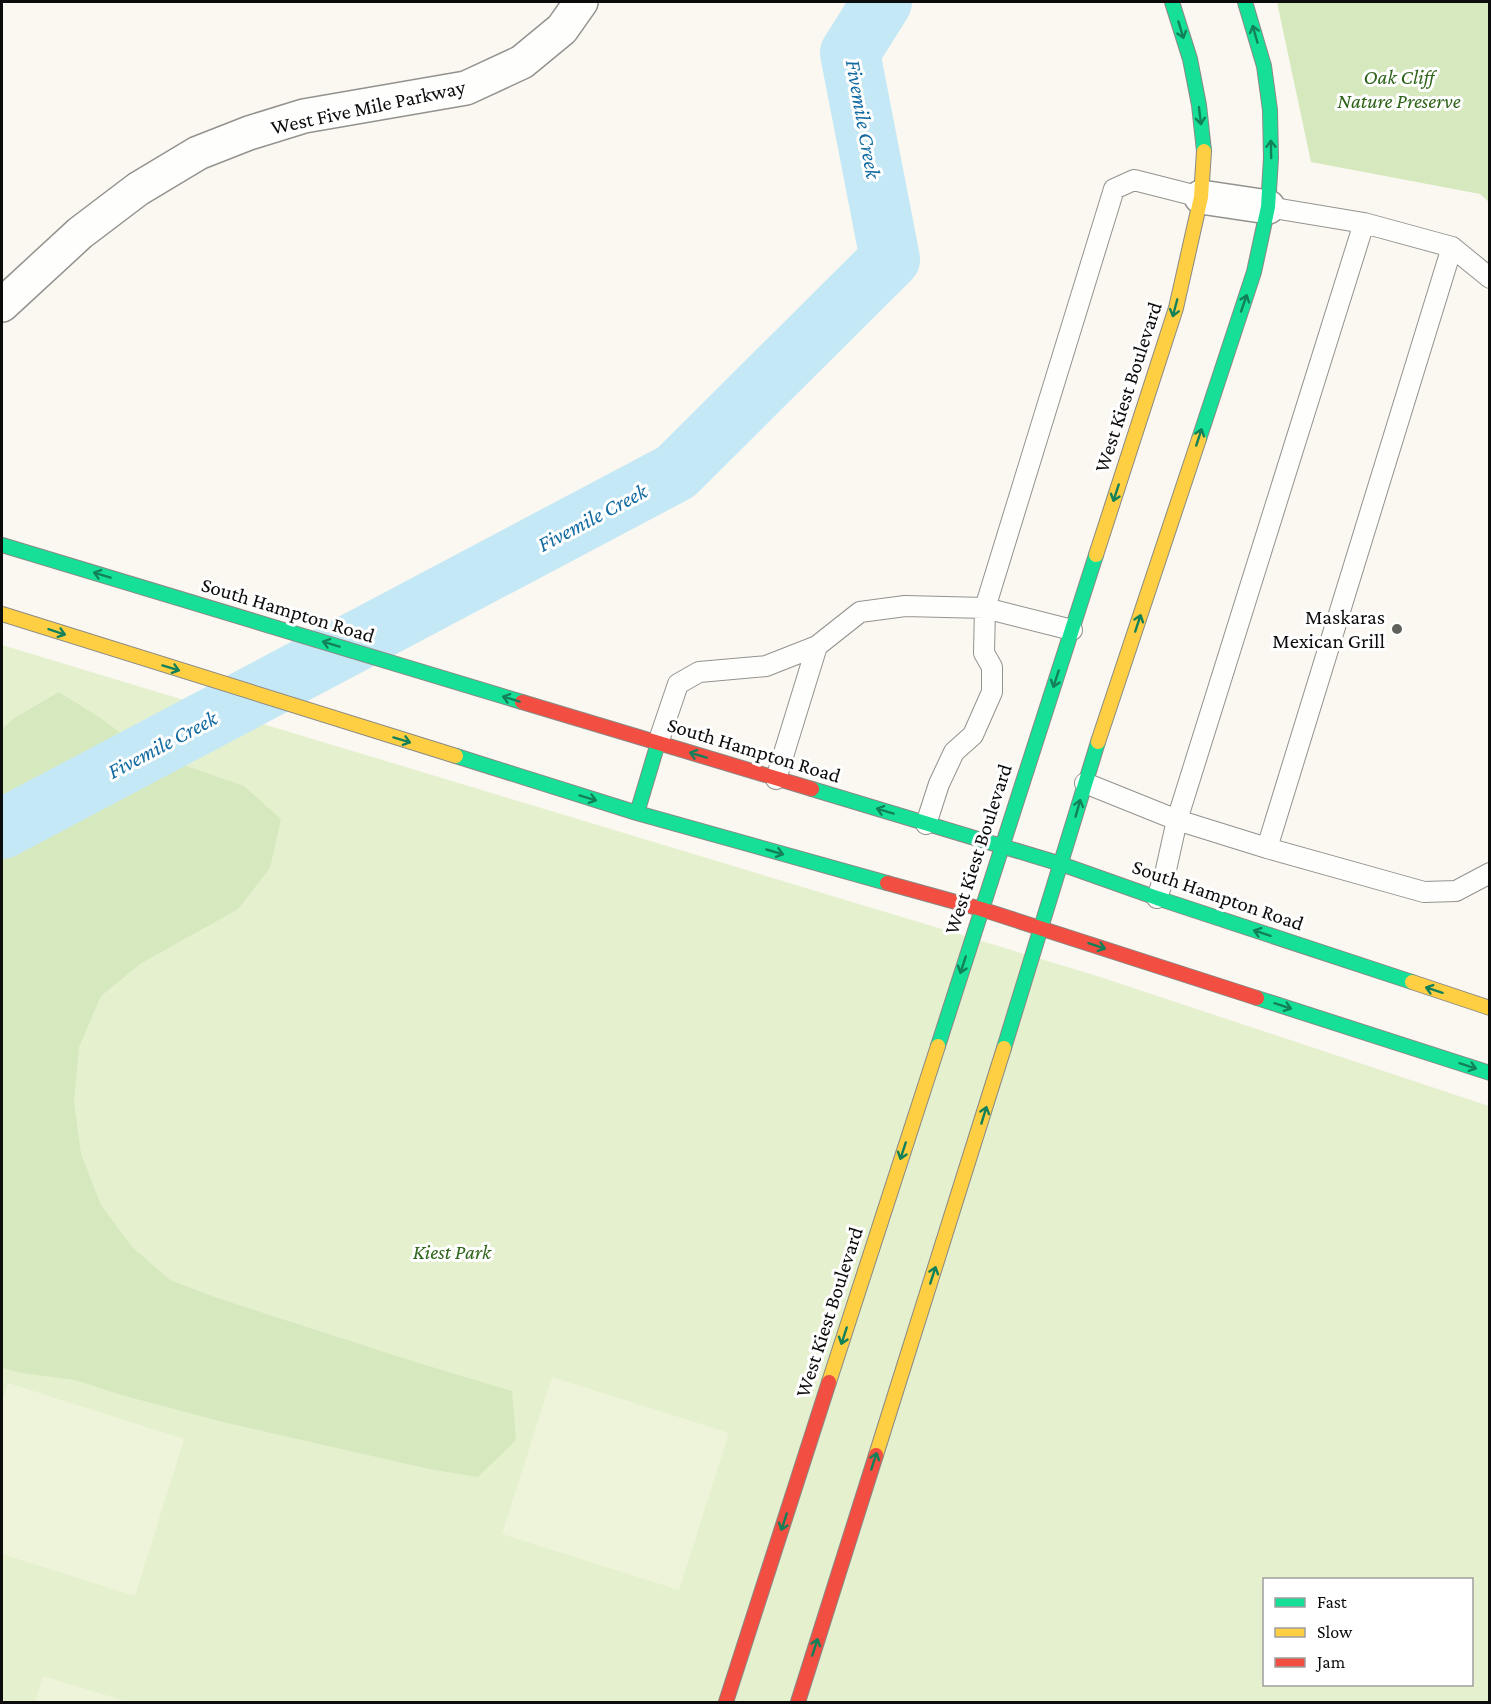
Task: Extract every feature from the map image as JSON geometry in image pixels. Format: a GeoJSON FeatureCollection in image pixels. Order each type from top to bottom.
{"type":"FeatureCollection","features":[{"type":"Feature","properties":{"kind":"main road","name":"West Kiest Boulevard"},"geometry":{"type":"LineString","coordinates":[[726,1702],[1176,308],[1201,197],[1205,156],[1199,105],[1190,59],[1172,2]]}},
{"type":"Feature","properties":{"kind":"main road"},"geometry":{"type":"LineString","coordinates":[[798,1702],[1085,783],[1254,272],[1268,207],[1271,158],[1270,110],[1264,66],[1245,2]]}},
{"type":"Feature","properties":{"kind":"main road","name":"South Hampton Road"},"geometry":{"type":"LineString","coordinates":[[2,545],[1061,864],[1490,1008]]}},
{"type":"Feature","properties":{"kind":"main road"},"geometry":{"type":"LineString","coordinates":[[2,614],[637,813],[981,909],[1490,1072]]}},
{"type":"Feature","properties":{"kind":"main road"},"geometry":{"type":"LineString","coordinates":[[637,813],[658,743]]}},
{"type":"Feature","properties":{"kind":"street","name":"West Five Mile Parkway"},"geometry":{"type":"LineString","coordinates":[[2,305],[80,233],[138,189],[198,153],[249,133],[304,116],[466,88],[522,62],[562,29],[581,2]]}},
{"type":"Feature","properties":{"kind":"street"},"geometry":{"type":"LineString","coordinates":[[1201,197],[1268,207]]}},
{"type":"Feature","properties":{"kind":"lane"},"geometry":{"type":"LineString","coordinates":[[926,824],[939,784],[954,752],[973,735],[992,692],[992,667],[984,653],[985,608],[1114,189],[1134,180],[1201,197]]}},
{"type":"Feature","properties":{"kind":"lane"},"geometry":{"type":"LineString","coordinates":[[1268,207],[1364,223],[1452,247],[1490,278]]}},
{"type":"Feature","properties":{"kind":"lane"},"geometry":{"type":"LineString","coordinates":[[1157,898],[1177,820],[1364,223]]}},
{"type":"Feature","properties":{"kind":"lane"},"geometry":{"type":"LineString","coordinates":[[1267,848],[1452,247]]}},
{"type":"Feature","properties":{"kind":"lane"},"geometry":{"type":"LineString","coordinates":[[658,743],[678,684],[699,672],[766,666],[817,646],[860,612],[905,606],[985,608],[1072,630]]}},
{"type":"Feature","properties":{"kind":"lane"},"geometry":{"type":"LineString","coordinates":[[776,779],[817,646]]}},
{"type":"Feature","properties":{"kind":"lane"},"geometry":{"type":"LineString","coordinates":[[1085,783],[1177,820],[1424,892],[1456,891],[1490,873]]}},
{"type":"Feature","properties":{"kind":"green space","name":"Oak Cliff Nature Preserve"},"geometry":{"type":"Polygon","coordinates":[[[1277,2],[1489,2],[1489,202],[1480,194],[1311,162],[1277,2]]]}},
{"type":"Feature","properties":{"kind":"green space","name":"Kiest Park"},"geometry":{"type":"Polygon","coordinates":[[[2,645],[1097,976],[1489,1106],[1489,1702],[2,1702],[2,645]]]}},
{"type":"Feature","properties":{"kind":"green space"},"geometry":{"type":"Polygon","coordinates":[[[59,692],[102,719],[146,752],[244,786],[281,819],[270,868],[238,909],[140,964],[101,996],[79,1047],[74,1102],[81,1154],[101,1205],[132,1247],[170,1280],[217,1298],[512,1391],[516,1440],[478,1477],[429,1469],[223,1422],[75,1380],[2,1368],[2,729],[13,719],[59,692]]]}},
{"type":"Feature","properties":{"kind":"green space"},"geometry":{"type":"Polygon","coordinates":[[[552,1377],[729,1433],[679,1590],[502,1534],[552,1377]]]}},
{"type":"Feature","properties":{"kind":"green space"},"geometry":{"type":"Polygon","coordinates":[[[8,1383],[184,1439],[135,1596],[2,1554],[2,1402],[8,1383]]]}},
{"type":"Feature","properties":{"kind":"green space"},"geometry":{"type":"Polygon","coordinates":[[[43,1676],[128,1702],[35,1702],[43,1676]]]}},
{"type":"Feature","properties":{"kind":"waterway","name":"Fivemile Creek"},"geometry":{"type":"LineString","coordinates":[[2,829],[676,472],[890,259],[850,53],[882,2]]}},
{"type":"Feature","properties":{"kind":"traffic: fast"},"geometry":{"type":"LineString","coordinates":[[1172,2],[1190,59],[1199,105],[1204,151]]}},
{"type":"Feature","properties":{"kind":"traffic: fast"},"geometry":{"type":"LineString","coordinates":[[1199,439],[1254,272],[1268,207],[1271,158],[1270,110],[1264,66],[1245,2]]}},
{"type":"Feature","properties":{"kind":"traffic: fast"},"geometry":{"type":"LineString","coordinates":[[2,545],[522,702]]}},
{"type":"Feature","properties":{"kind":"traffic: fast"},"geometry":{"type":"LineString","coordinates":[[938,1046],[1096,555]]}},
{"type":"Feature","properties":{"kind":"traffic: fast"},"geometry":{"type":"LineString","coordinates":[[1004,1048],[1098,742]]}},
{"type":"Feature","properties":{"kind":"traffic: fast"},"geometry":{"type":"LineString","coordinates":[[637,813],[658,743]]}},
{"type":"Feature","properties":{"kind":"traffic: fast"},"geometry":{"type":"LineString","coordinates":[[456,756],[637,813],[887,883]]}},
{"type":"Feature","properties":{"kind":"traffic: fast"},"geometry":{"type":"LineString","coordinates":[[812,789],[1061,864],[1412,982]]}},
{"type":"Feature","properties":{"kind":"traffic: fast"},"geometry":{"type":"LineString","coordinates":[[1257,998],[1490,1073]]}},
{"type":"Feature","properties":{"kind":"traffic: slow"},"geometry":{"type":"LineString","coordinates":[[1096,555],[1176,308],[1201,197],[1204,151]]}},
{"type":"Feature","properties":{"kind":"traffic: slow"},"geometry":{"type":"LineString","coordinates":[[1098,742],[1199,439]]}},
{"type":"Feature","properties":{"kind":"traffic: slow"},"geometry":{"type":"LineString","coordinates":[[2,614],[456,756]]}},
{"type":"Feature","properties":{"kind":"traffic: slow"},"geometry":{"type":"LineString","coordinates":[[1412,982],[1490,1008]]}},
{"type":"Feature","properties":{"kind":"traffic: slow"},"geometry":{"type":"LineString","coordinates":[[829,1382],[938,1046]]}},
{"type":"Feature","properties":{"kind":"traffic: slow"},"geometry":{"type":"LineString","coordinates":[[876,1455],[1004,1048]]}},
{"type":"Feature","properties":{"kind":"traffic: jam"},"geometry":{"type":"LineString","coordinates":[[522,702],[812,789]]}},
{"type":"Feature","properties":{"kind":"traffic: jam"},"geometry":{"type":"LineString","coordinates":[[887,883],[981,909],[1257,998]]}},
{"type":"Feature","properties":{"kind":"traffic: jam"},"geometry":{"type":"LineString","coordinates":[[726,1702],[829,1382]]}},
{"type":"Feature","properties":{"kind":"traffic: jam"},"geometry":{"type":"LineString","coordinates":[[798,1702],[876,1455]]}},
{"type":"Feature","properties":{"kind":"place","name":"Maskaras Mexican Grill"},"geometry":{"type":"Point","coordinates":[1397,629]}}]}
